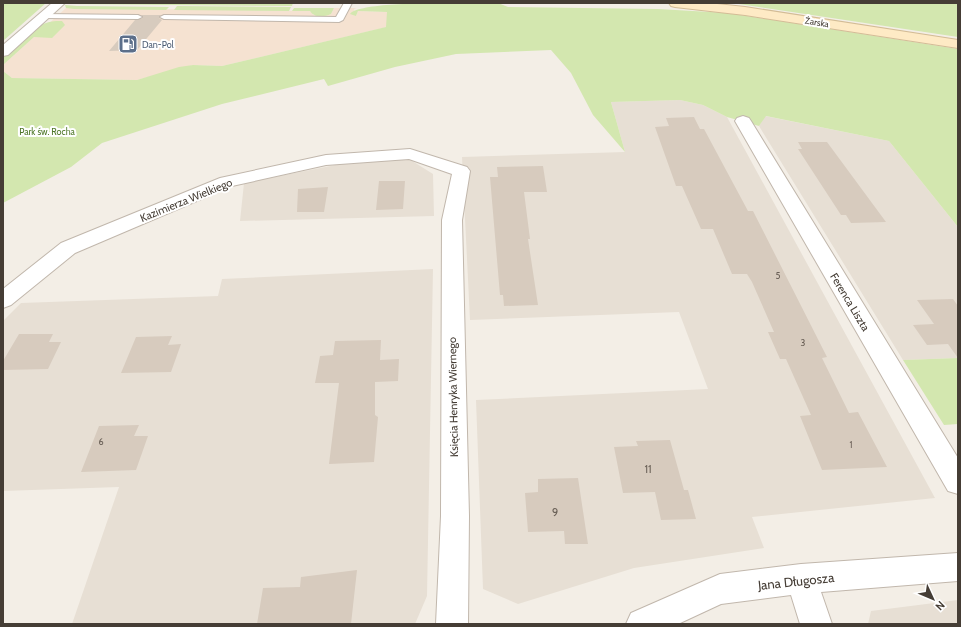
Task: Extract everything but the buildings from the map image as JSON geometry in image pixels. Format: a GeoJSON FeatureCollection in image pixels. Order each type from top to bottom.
{"type":"FeatureCollection","features":[{"type":"Feature","properties":{"kind":"street"},"geometry":{"type":"LineString","coordinates":[[3,52],[59,3]]}},
{"type":"Feature","properties":{"kind":"street","name":"Żarska"},"geometry":{"type":"LineString","coordinates":[[675,3],[745,11],[958,44]]}},
{"type":"Feature","properties":{"kind":"street","name":"Ferenca Liszta"},"geometry":{"type":"LineString","coordinates":[[743,121],[958,482]]}},
{"type":"Feature","properties":{"kind":"street","name":"Kazimierza Wielkiego"},"geometry":{"type":"LineString","coordinates":[[3,300],[68,248],[226,182],[326,160],[410,154],[460,171]]}},
{"type":"Feature","properties":{"kind":"street","name":"Księcia Henryka Wiernego"},"geometry":{"type":"LineString","coordinates":[[452,624],[455,516],[452,220],[460,171]]}},
{"type":"Feature","properties":{"kind":"street","name":"Jana Długosza"},"geometry":{"type":"LineString","coordinates":[[642,624],[720,589],[801,579],[958,567]]}},
{"type":"Feature","properties":{"kind":"street"},"geometry":{"type":"LineString","coordinates":[[801,579],[816,624]]}},
{"type":"Feature","properties":{"kind":"lane"},"geometry":{"type":"LineString","coordinates":[[164,17],[339,20],[348,3]]}},
{"type":"Feature","properties":{"kind":"lane"},"geometry":{"type":"LineString","coordinates":[[45,16],[138,17]]}},
{"type":"Feature","properties":{"kind":"shaded area"},"geometry":{"type":"Polygon","coordinates":[[[66,8],[310,11],[314,15],[321,16],[331,14],[334,8],[357,8],[354,9],[356,16],[358,11],[387,12],[387,27],[222,66],[193,65],[137,80],[12,78],[3,71],[3,65],[66,8]]]}},
{"type":"Feature","properties":{"kind":"shaded area"},"geometry":{"type":"Polygon","coordinates":[[[680,100],[703,105],[727,117],[935,498],[752,517],[764,548],[634,568],[518,604],[483,589],[476,400],[708,389],[679,312],[470,320],[462,157],[625,152],[611,102],[680,100]]]}},
{"type":"Feature","properties":{"kind":"shaded area"},"geometry":{"type":"Polygon","coordinates":[[[765,116],[889,141],[958,227],[958,358],[903,360],[759,126],[765,116]]]}},
{"type":"Feature","properties":{"kind":"shaded area"},"geometry":{"type":"Polygon","coordinates":[[[409,159],[433,174],[434,216],[240,221],[244,183],[346,163],[409,159]]]}},
{"type":"Feature","properties":{"kind":"shaded area"},"geometry":{"type":"Polygon","coordinates":[[[433,269],[427,596],[415,624],[72,624],[119,487],[3,491],[3,321],[21,303],[218,296],[222,279],[433,269]]]}},
{"type":"Feature","properties":{"kind":"shaded area"},"geometry":{"type":"Polygon","coordinates":[[[958,600],[958,624],[868,624],[871,611],[958,600]]]}},
{"type":"Feature","properties":{"kind":"green space"},"geometry":{"type":"Polygon","coordinates":[[[3,3],[46,3],[3,41],[3,3]]]}},
{"type":"Feature","properties":{"kind":"green space"},"geometry":{"type":"Polygon","coordinates":[[[293,3],[292,6],[66,4],[293,3]]]}},
{"type":"Feature","properties":{"kind":"green space","name":"Park św. Rocha"},"geometry":{"type":"Polygon","coordinates":[[[419,3],[498,3],[508,7],[658,9],[728,13],[958,49],[958,227],[889,141],[766,116],[759,126],[727,117],[703,105],[680,100],[611,102],[625,152],[593,115],[571,73],[551,50],[456,54],[395,67],[328,86],[324,79],[222,104],[102,143],[71,167],[3,203],[3,71],[12,78],[137,80],[179,67],[193,65],[222,66],[386,27],[387,12],[358,11],[356,16],[350,14],[358,10],[374,6],[419,3]]]}},
{"type":"Feature","properties":{"kind":"green space"},"geometry":{"type":"Polygon","coordinates":[[[732,3],[958,3],[958,37],[732,3]]]}},
{"type":"Feature","properties":{"kind":"green space"},"geometry":{"type":"Polygon","coordinates":[[[65,5],[169,7],[166,10],[74,9],[66,8],[65,5]]]}},
{"type":"Feature","properties":{"kind":"green space"},"geometry":{"type":"Polygon","coordinates":[[[177,6],[291,7],[289,11],[174,10],[177,6]]]}},
{"type":"Feature","properties":{"kind":"green space"},"geometry":{"type":"Polygon","coordinates":[[[294,8],[334,8],[331,14],[319,16],[314,15],[310,11],[292,11],[294,8]]]}},
{"type":"Feature","properties":{"kind":"green space"},"geometry":{"type":"Polygon","coordinates":[[[62,21],[65,25],[52,38],[34,37],[3,65],[3,56],[27,34],[41,25],[62,21]]]}},
{"type":"Feature","properties":{"kind":"green space"},"geometry":{"type":"Polygon","coordinates":[[[958,358],[958,424],[944,425],[903,360],[958,358]]]}},
{"type":"Feature","properties":{"kind":"place","name":"Dan-Pol"},"geometry":{"type":"Point","coordinates":[128,44]}}]}
